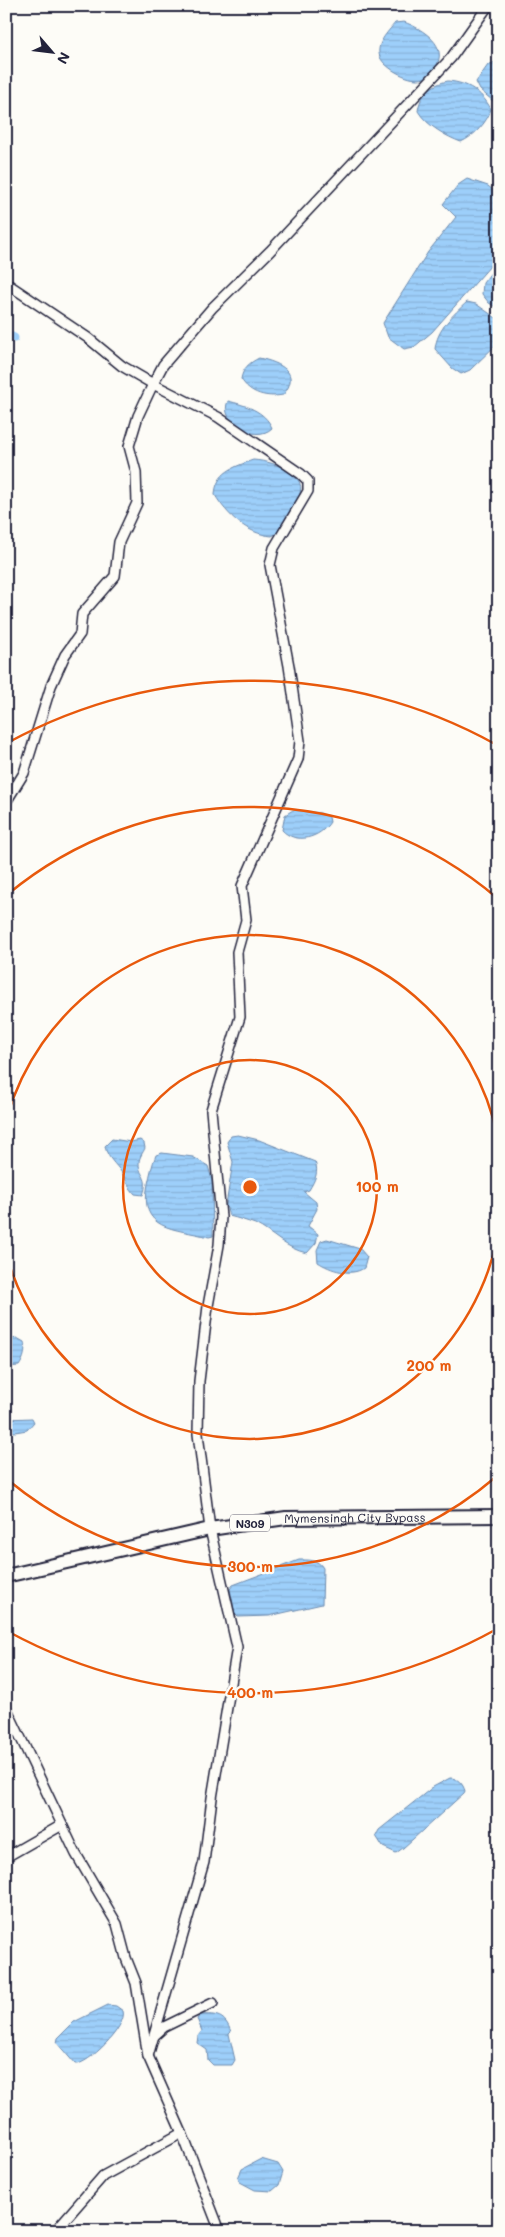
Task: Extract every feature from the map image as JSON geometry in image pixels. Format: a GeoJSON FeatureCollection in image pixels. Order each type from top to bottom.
{"type":"FeatureCollection","features":[{"type":"Feature","properties":{"kind":"highway","name":"Mymensingh City Bypass"},"geometry":{"type":"LineString","coordinates":[[6,1576],[210,1529],[286,1518],[499,1516]]}},
{"type":"Feature","properties":{"kind":"street"},"geometry":{"type":"LineString","coordinates":[[6,802],[24,773],[51,686],[66,655],[80,634],[82,614],[115,576],[119,542],[138,503],[136,472],[129,446],[138,416],[163,365],[212,308],[270,251],[451,58],[488,6]]}},
{"type":"Feature","properties":{"kind":"street"},"geometry":{"type":"LineString","coordinates":[[6,283],[88,338],[122,366],[153,384],[218,416],[301,474],[308,481],[308,491],[274,548],[270,565],[298,732],[298,759],[242,886],[246,920],[237,952],[240,1017],[210,1110],[220,1217],[219,1245],[208,1306],[200,1381],[198,1434],[210,1529],[237,1648],[212,1798],[204,1862],[148,2056]]}},
{"type":"Feature","properties":{"kind":"street"},"geometry":{"type":"LineString","coordinates":[[6,1707],[62,1825],[116,1924],[136,1983],[148,2056],[182,2133],[220,2231]]}},
{"type":"Feature","properties":{"kind":"street"},"geometry":{"type":"LineString","coordinates":[[6,1857],[62,1825]]}},
{"type":"Feature","properties":{"kind":"street"},"geometry":{"type":"LineString","coordinates":[[154,2036],[164,2027],[213,2003]]}},
{"type":"Feature","properties":{"kind":"street"},"geometry":{"type":"LineString","coordinates":[[55,2231],[103,2176],[182,2133]]}},
{"type":"Feature","properties":{"kind":"water"},"geometry":{"type":"Polygon","coordinates":[[[404,22],[419,29],[432,39],[439,53],[439,60],[435,68],[430,74],[419,79],[399,74],[387,66],[380,57],[379,47],[386,34],[395,23],[404,22]]]}},
{"type":"Feature","properties":{"kind":"water"},"geometry":{"type":"Polygon","coordinates":[[[495,62],[499,63],[499,106],[480,90],[476,82],[488,65],[495,62]]]}},
{"type":"Feature","properties":{"kind":"water"},"geometry":{"type":"Polygon","coordinates":[[[448,81],[473,89],[483,97],[491,109],[479,128],[461,142],[437,130],[418,111],[421,100],[432,87],[448,81]]]}},
{"type":"Feature","properties":{"kind":"water"},"geometry":{"type":"Polygon","coordinates":[[[467,179],[488,186],[499,195],[499,256],[432,332],[414,347],[404,349],[388,337],[383,323],[428,252],[456,217],[443,204],[458,185],[467,179]]]}},
{"type":"Feature","properties":{"kind":"water"},"geometry":{"type":"Polygon","coordinates":[[[499,262],[499,309],[489,303],[482,294],[483,283],[499,262]]]}},
{"type":"Feature","properties":{"kind":"water"},"geometry":{"type":"Polygon","coordinates":[[[467,302],[476,304],[499,320],[499,342],[470,370],[461,374],[452,368],[435,349],[442,329],[451,317],[467,302]]]}},
{"type":"Feature","properties":{"kind":"water"},"geometry":{"type":"Polygon","coordinates":[[[259,358],[281,366],[286,370],[290,380],[283,395],[259,394],[249,388],[241,379],[247,366],[259,358]]]}},
{"type":"Feature","properties":{"kind":"water"},"geometry":{"type":"Polygon","coordinates":[[[228,401],[248,407],[259,413],[265,417],[272,428],[265,432],[257,433],[248,432],[240,428],[228,416],[226,409],[228,401]]]}},
{"type":"Feature","properties":{"kind":"water"},"geometry":{"type":"Polygon","coordinates":[[[253,460],[268,462],[281,467],[296,478],[300,484],[301,489],[297,502],[277,533],[272,536],[254,532],[239,522],[225,510],[215,495],[216,487],[222,476],[233,468],[253,460]]]}},
{"type":"Feature","properties":{"kind":"water"},"geometry":{"type":"Polygon","coordinates":[[[293,810],[320,813],[329,817],[330,822],[326,828],[314,836],[308,838],[294,837],[282,830],[285,815],[293,810]]]}},
{"type":"Feature","properties":{"kind":"water"},"geometry":{"type":"Polygon","coordinates":[[[238,1135],[259,1140],[315,1162],[317,1169],[315,1179],[309,1190],[304,1192],[316,1202],[317,1209],[308,1226],[318,1234],[316,1243],[307,1253],[293,1248],[255,1224],[229,1216],[226,1205],[233,1162],[227,1142],[231,1136],[238,1135]]]}},
{"type":"Feature","properties":{"kind":"water"},"geometry":{"type":"Polygon","coordinates":[[[112,1139],[131,1142],[140,1140],[144,1143],[145,1148],[139,1163],[139,1168],[145,1180],[143,1195],[133,1192],[108,1154],[105,1146],[112,1139]]]}},
{"type":"Feature","properties":{"kind":"water"},"geometry":{"type":"Polygon","coordinates":[[[162,1153],[193,1157],[208,1166],[212,1180],[213,1236],[209,1237],[172,1229],[154,1219],[148,1211],[146,1199],[150,1173],[156,1155],[162,1153]]]}},
{"type":"Feature","properties":{"kind":"water"},"geometry":{"type":"Polygon","coordinates":[[[327,1239],[360,1249],[367,1257],[364,1268],[359,1271],[347,1272],[328,1268],[318,1262],[317,1250],[321,1241],[327,1239]]]}},
{"type":"Feature","properties":{"kind":"water"},"geometry":{"type":"Polygon","coordinates":[[[17,1338],[24,1342],[23,1358],[19,1366],[6,1367],[6,1340],[17,1338]]]}},
{"type":"Feature","properties":{"kind":"water"},"geometry":{"type":"Polygon","coordinates":[[[32,1418],[34,1422],[27,1430],[15,1432],[6,1430],[6,1419],[32,1418]]]}},
{"type":"Feature","properties":{"kind":"water"},"geometry":{"type":"Polygon","coordinates":[[[299,1560],[316,1562],[323,1568],[322,1604],[269,1616],[238,1617],[235,1614],[230,1589],[233,1585],[299,1560]]]}},
{"type":"Feature","properties":{"kind":"water"},"geometry":{"type":"Polygon","coordinates":[[[450,1778],[460,1782],[464,1788],[464,1793],[396,1853],[383,1847],[376,1836],[379,1830],[433,1787],[450,1778]]]}},
{"type":"Feature","properties":{"kind":"water"},"geometry":{"type":"Polygon","coordinates":[[[108,2005],[116,2006],[123,2011],[123,2018],[119,2026],[97,2052],[81,2063],[75,2064],[57,2043],[58,2038],[74,2022],[108,2005]]]}},
{"type":"Feature","properties":{"kind":"water"},"geometry":{"type":"Polygon","coordinates":[[[200,2015],[216,2015],[229,2026],[235,2060],[232,2065],[213,2065],[208,2060],[207,2050],[197,2043],[198,2036],[202,2031],[197,2019],[200,2015]]]}},
{"type":"Feature","properties":{"kind":"water"},"geometry":{"type":"Polygon","coordinates":[[[261,2159],[278,2164],[283,2172],[279,2185],[272,2191],[255,2190],[240,2182],[238,2178],[242,2169],[261,2159]]]}},
{"type":"Feature","properties":{"kind":"waterway"},"geometry":{"type":"LineString","coordinates":[[6,334],[14,338]]}}]}
